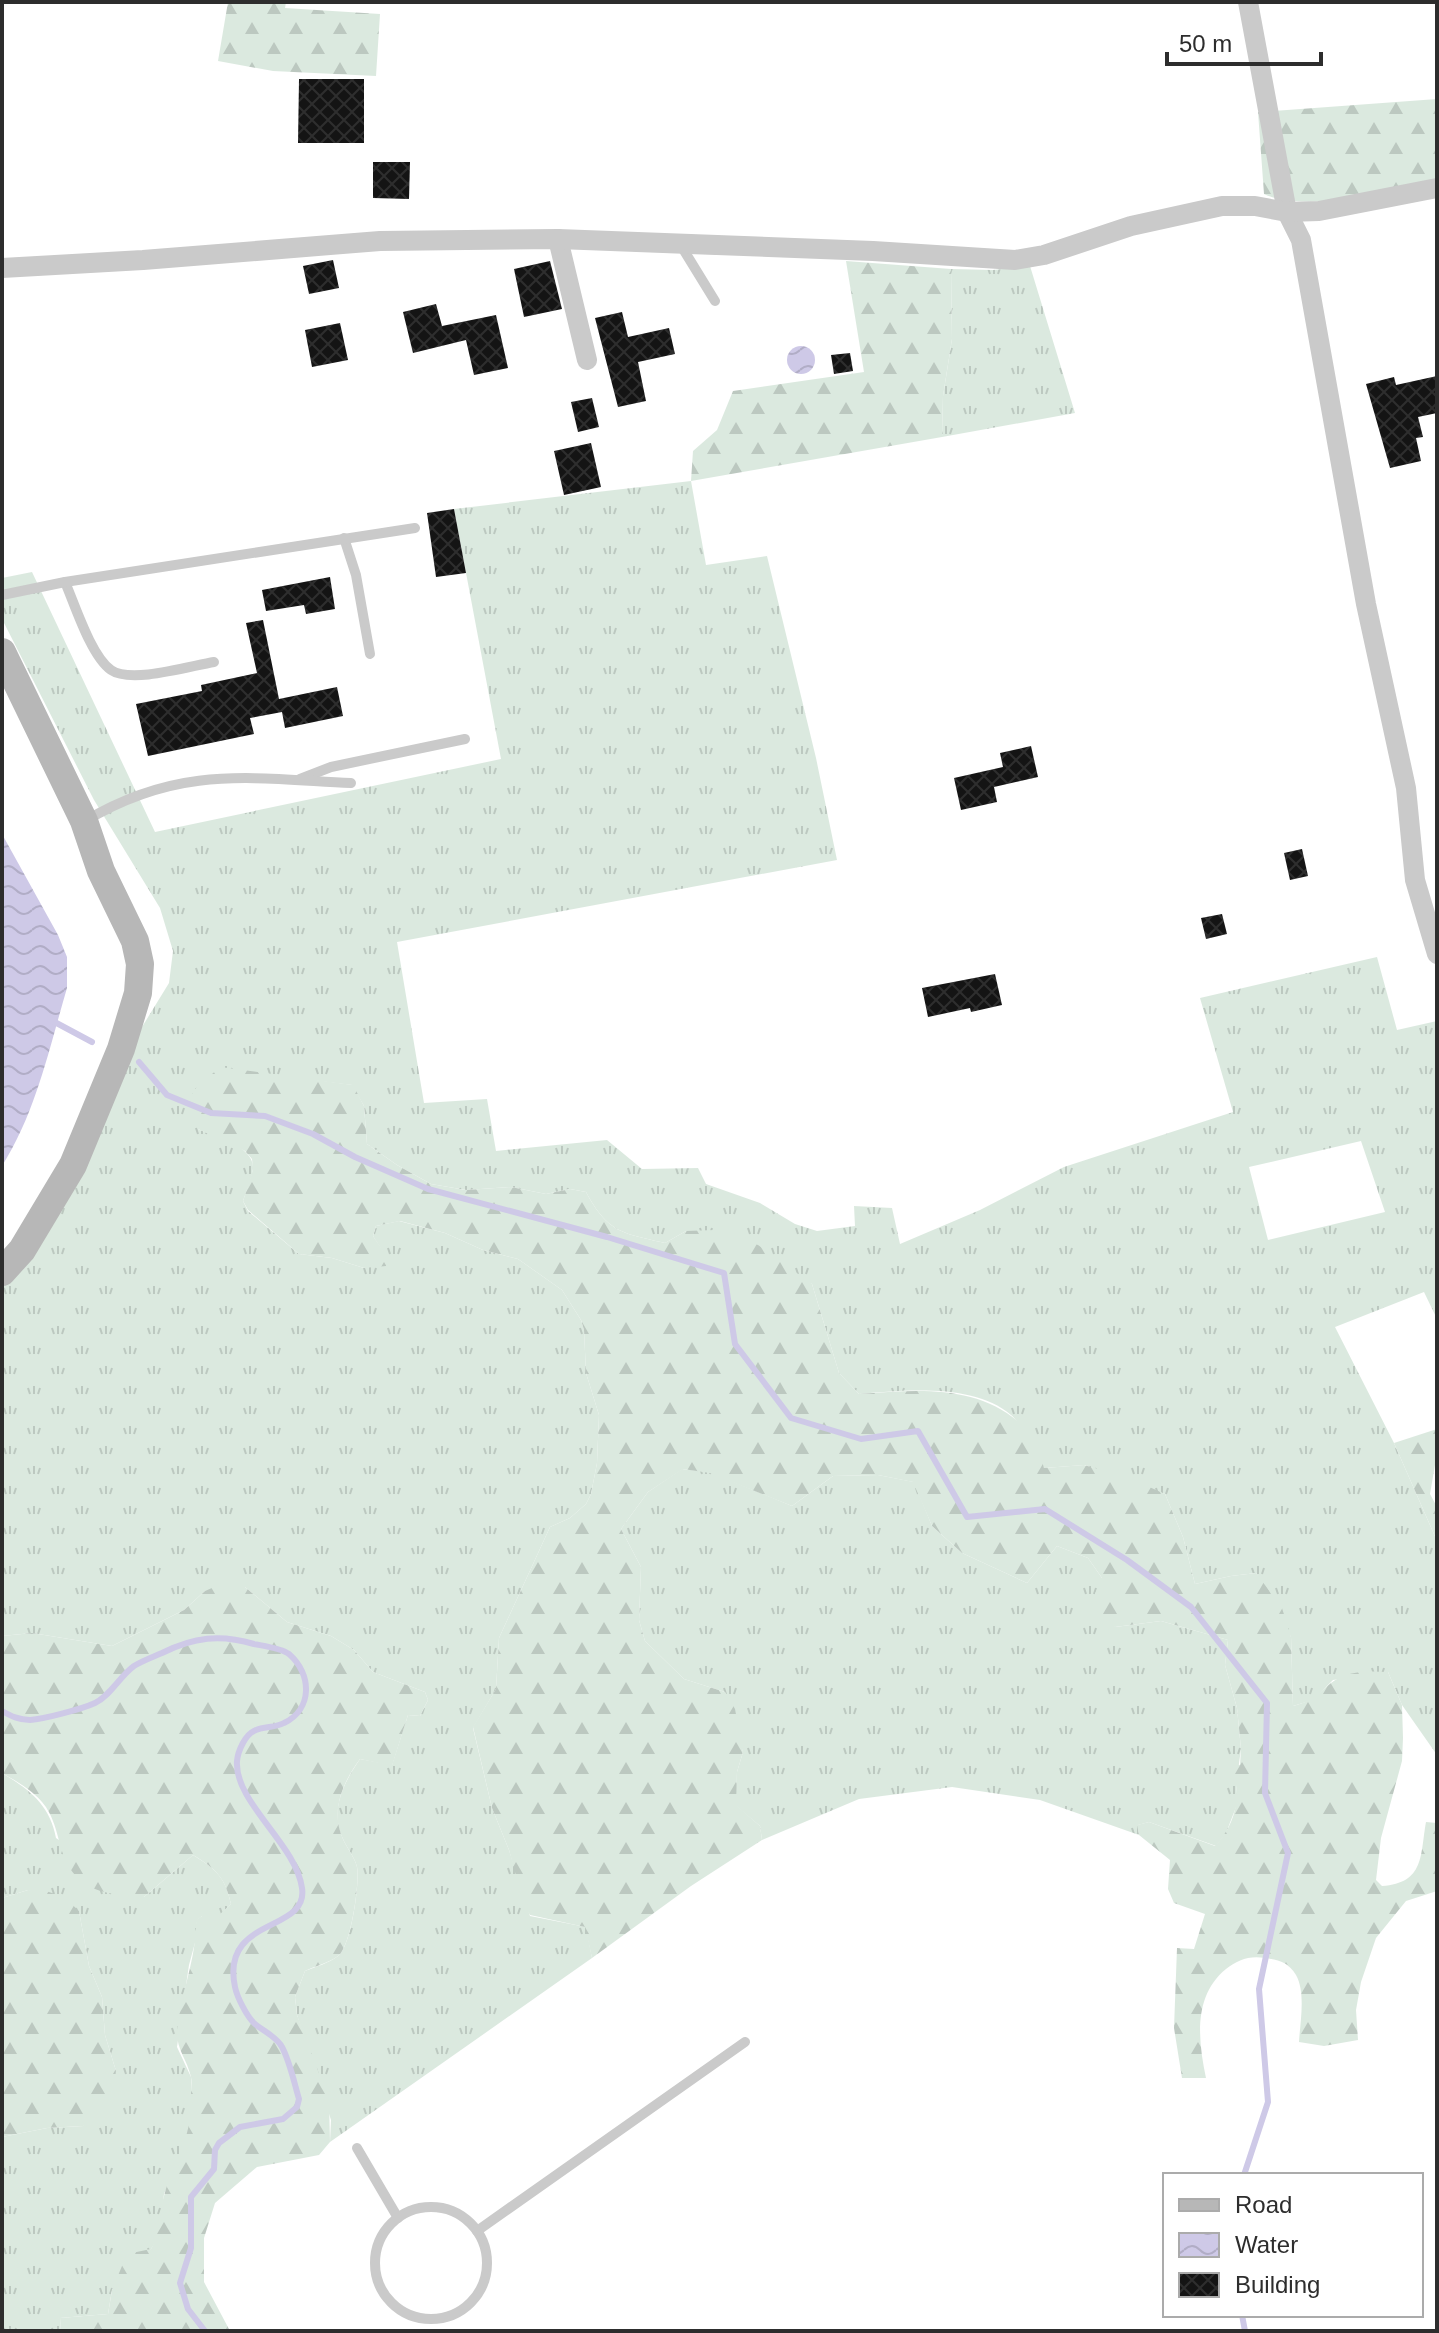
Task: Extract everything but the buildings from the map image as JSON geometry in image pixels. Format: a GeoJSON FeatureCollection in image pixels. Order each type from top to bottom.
{"type":"FeatureCollection","features":[{"type":"Feature","properties":{"kind":"main road"},"geometry":{"type":"LineString","coordinates":[[2,652],[84,821],[101,871],[135,941],[140,964],[138,993],[121,1049],[73,1165],[22,1250],[2,1272]]}},
{"type":"Feature","properties":{"kind":"street"},"geometry":{"type":"LineString","coordinates":[[1248,2],[1287,212],[1301,240],[1366,604],[1406,788],[1415,880],[1437,954]]}},
{"type":"Feature","properties":{"kind":"street"},"geometry":{"type":"LineString","coordinates":[[2,268],[380,241],[558,239],[678,242],[1015,260],[1044,255],[1131,226],[1222,206],[1255,206],[1287,212],[1319,211],[1437,188]]}},
{"type":"Feature","properties":{"kind":"street"},"geometry":{"type":"LineString","coordinates":[[558,239],[587,360]]}},
{"type":"Feature","properties":{"kind":"lane"},"geometry":{"type":"LineString","coordinates":[[678,242],[715,301]]}},
{"type":"Feature","properties":{"kind":"lane"},"geometry":{"type":"LineString","coordinates":[[2,595],[65,582],[415,528]]}},
{"type":"Feature","properties":{"kind":"lane"},"geometry":{"type":"LineString","coordinates":[[344,538],[356,575],[370,654]]}},
{"type":"Feature","properties":{"kind":"lane"},"geometry":{"type":"LineString","coordinates":[[65,582],[98,655],[111,670],[131,676],[214,662]]}},
{"type":"Feature","properties":{"kind":"lane"},"geometry":{"type":"LineString","coordinates":[[296,780],[331,767],[465,739]]}},
{"type":"Feature","properties":{"kind":"lane"},"geometry":{"type":"LineString","coordinates":[[84,821],[113,804],[158,787],[199,780],[252,777],[351,783]]}},
{"type":"Feature","properties":{"kind":"lane"},"geometry":{"type":"LineString","coordinates":[[477,2231],[745,2042]]}},
{"type":"Feature","properties":{"kind":"lane"},"geometry":{"type":"LineString","coordinates":[[357,2148],[398,2218]]}},
{"type":"Feature","properties":{"kind":"lane"},"geometry":{"type":"LineString","coordinates":[[418,2208],[445,2208],[469,2221],[477,2231],[484,2243],[487,2269],[478,2294],[458,2312],[445,2317],[418,2317],[394,2304],[385,2294],[376,2269],[379,2243],[385,2231],[398,2218],[418,2208]]}},
{"type":"Feature","properties":{"kind":"green space"},"geometry":{"type":"Polygon","coordinates":[[[228,2],[286,2],[285,8],[380,14],[376,76],[273,71],[218,61],[228,2]]]}},
{"type":"Feature","properties":{"kind":"green space"},"geometry":{"type":"Polygon","coordinates":[[[1437,99],[1437,183],[1325,201],[1281,199],[1264,194],[1258,112],[1437,99]]]}},
{"type":"Feature","properties":{"kind":"green space"},"geometry":{"type":"Polygon","coordinates":[[[846,261],[951,269],[952,339],[943,396],[942,437],[691,481],[693,451],[717,430],[733,391],[864,372],[846,261]]]}},
{"type":"Feature","properties":{"kind":"green space"},"geometry":{"type":"Polygon","coordinates":[[[1030,266],[1075,413],[942,437],[943,396],[952,339],[951,269],[993,270],[1030,266]]]}},
{"type":"Feature","properties":{"kind":"green space"},"geometry":{"type":"Polygon","coordinates":[[[691,481],[706,565],[767,556],[816,758],[837,860],[397,942],[424,1103],[487,1099],[496,1151],[607,1140],[642,1169],[698,1168],[706,1184],[760,1203],[795,1224],[817,1231],[855,1226],[854,1206],[892,1208],[900,1244],[980,1210],[1064,1167],[1233,1112],[1200,998],[1377,957],[1397,1030],[1437,1021],[1437,1319],[1424,1292],[1335,1327],[1394,1443],[1437,1541],[1437,1755],[1402,1705],[1388,1672],[1333,1680],[1313,1700],[1293,1706],[1291,1637],[1256,1573],[1195,1584],[1183,1537],[1165,1494],[1085,1465],[1044,1468],[1011,1415],[978,1398],[938,1391],[859,1394],[839,1373],[812,1284],[686,1231],[665,1243],[627,1233],[609,1224],[586,1192],[570,1189],[546,1194],[511,1187],[466,1190],[431,1184],[367,1144],[364,1106],[352,1085],[311,1080],[198,1129],[233,1143],[248,1154],[253,1169],[243,1201],[248,1211],[299,1254],[332,1258],[364,1268],[385,1255],[373,1236],[376,1226],[399,1221],[445,1233],[483,1250],[518,1259],[562,1290],[581,1320],[586,1373],[599,1415],[597,1463],[591,1494],[586,1504],[570,1518],[550,1527],[499,1638],[496,1689],[473,1728],[492,1808],[530,1916],[586,1927],[592,1958],[330,2142],[331,2120],[297,2015],[295,1997],[305,1971],[338,1956],[351,1928],[358,1875],[339,1828],[338,1807],[344,1787],[360,1759],[392,1765],[408,1715],[420,1716],[428,1700],[425,1692],[373,1672],[354,1650],[331,1636],[287,1622],[245,1587],[205,1591],[184,1610],[112,1646],[32,1633],[2,1636],[2,1286],[134,1040],[169,983],[173,951],[160,908],[94,800],[2,619],[2,578],[32,572],[155,832],[501,759],[454,509],[691,481]],[[1361,1141],[1249,1167],[1268,1240],[1385,1212],[1361,1141]]]}},
{"type":"Feature","properties":{"kind":"green space"},"geometry":{"type":"Polygon","coordinates":[[[220,1067],[353,1085],[364,1106],[367,1144],[431,1184],[466,1190],[511,1187],[546,1194],[570,1189],[586,1192],[609,1224],[638,1237],[665,1243],[686,1231],[715,1230],[758,1245],[812,1284],[839,1373],[859,1394],[945,1392],[985,1402],[1004,1411],[1033,1434],[1039,1444],[1044,1468],[1084,1465],[1127,1477],[1165,1494],[1183,1537],[1195,1584],[1256,1573],[1282,1608],[1291,1637],[1293,1706],[1310,1700],[1344,1676],[1388,1672],[1402,1705],[1402,1761],[1381,1838],[1376,1880],[1382,1886],[1396,1884],[1413,1873],[1421,1856],[1426,1822],[1437,1823],[1437,1891],[1406,1901],[1376,1938],[1361,1982],[1356,2010],[1358,2040],[1324,2046],[1299,2042],[1302,1999],[1296,1975],[1279,1961],[1249,1958],[1230,1966],[1215,1980],[1203,2005],[1200,2034],[1206,2078],[1182,2078],[1174,2028],[1177,1948],[1194,1949],[1205,1914],[1174,1903],[1168,1889],[1170,1860],[1139,1835],[1137,1825],[1149,1822],[1215,1846],[1229,1825],[1235,1810],[1236,1785],[1218,1771],[1221,1761],[1240,1765],[1241,1749],[1237,1708],[1225,1665],[1228,1640],[1161,1621],[1115,1627],[1088,1609],[1102,1578],[1088,1558],[1057,1546],[1027,1583],[962,1553],[932,1526],[913,1482],[878,1475],[833,1476],[792,1506],[710,1473],[683,1469],[648,1492],[621,1529],[641,1567],[639,1620],[645,1641],[684,1679],[725,1692],[735,1709],[743,1752],[737,1772],[736,1805],[760,1826],[762,1840],[691,1886],[592,1958],[585,1927],[530,1915],[492,1808],[473,1727],[496,1689],[499,1638],[550,1527],[570,1518],[586,1504],[591,1494],[597,1463],[599,1415],[586,1373],[581,1320],[562,1290],[518,1259],[400,1221],[376,1226],[373,1236],[386,1255],[386,1266],[364,1268],[332,1258],[299,1254],[248,1210],[243,1201],[253,1170],[252,1159],[245,1151],[198,1129],[185,1109],[195,1089],[220,1067]]]}},
{"type":"Feature","properties":{"kind":"green space"},"geometry":{"type":"Polygon","coordinates":[[[1437,1429],[1437,1466],[1430,1494],[1437,1507],[1437,1541],[1394,1443],[1437,1429]]]}},
{"type":"Feature","properties":{"kind":"green space"},"geometry":{"type":"Polygon","coordinates":[[[682,1469],[710,1472],[792,1506],[833,1476],[878,1475],[914,1482],[932,1526],[962,1553],[1027,1583],[1057,1546],[1088,1558],[1102,1578],[1115,1627],[1161,1621],[1228,1640],[1225,1665],[1237,1708],[1241,1749],[1236,1785],[1238,1802],[1226,1833],[1216,1846],[1149,1822],[1138,1825],[1139,1835],[1040,1800],[952,1787],[859,1799],[762,1840],[760,1826],[735,1805],[737,1772],[743,1752],[725,1692],[684,1679],[645,1641],[639,1620],[641,1567],[621,1529],[648,1492],[682,1469]]]}},
{"type":"Feature","properties":{"kind":"green space"},"geometry":{"type":"Polygon","coordinates":[[[228,1581],[245,1587],[287,1622],[331,1636],[354,1650],[373,1672],[425,1692],[428,1700],[420,1716],[408,1715],[392,1766],[360,1759],[348,1777],[340,1797],[338,1818],[339,1828],[358,1874],[351,1928],[338,1956],[305,1971],[295,1997],[297,2015],[329,2100],[330,2142],[319,2155],[257,2167],[215,2203],[204,2238],[204,2282],[230,2331],[61,2331],[60,2318],[108,2314],[112,2290],[127,2254],[151,2249],[154,2243],[164,2196],[186,2137],[191,2111],[191,2077],[178,2043],[177,2030],[194,1948],[196,1920],[202,1916],[218,1916],[231,1904],[218,1875],[193,1855],[144,1897],[95,1889],[72,1871],[42,1802],[2,1773],[2,1636],[32,1633],[112,1646],[184,1610],[205,1591],[228,1581]]]}},
{"type":"Feature","properties":{"kind":"green space"},"geometry":{"type":"Polygon","coordinates":[[[2,1773],[44,1807],[56,1838],[144,1897],[193,1855],[219,1875],[231,1904],[218,1917],[202,1916],[196,1921],[196,1939],[177,2047],[191,2077],[192,2116],[187,2140],[164,2194],[159,2236],[151,2249],[112,2290],[108,2314],[60,2318],[61,2331],[2,2331],[2,2137],[47,2128],[83,2126],[116,2071],[105,2035],[102,1997],[89,1966],[79,1911],[28,1890],[2,1898],[2,1773]]]}},
{"type":"Feature","properties":{"kind":"green space"},"geometry":{"type":"Polygon","coordinates":[[[28,1890],[46,1891],[64,1897],[79,1911],[89,1966],[102,1997],[105,2035],[116,2071],[111,2106],[100,2120],[83,2126],[47,2128],[2,2137],[2,1898],[28,1890]]]}},
{"type":"Feature","properties":{"kind":"water"},"geometry":{"type":"Polygon","coordinates":[[[801,346],[811,350],[815,360],[811,370],[801,374],[791,370],[787,360],[791,350],[801,346]]]}},
{"type":"Feature","properties":{"kind":"water"},"geometry":{"type":"Polygon","coordinates":[[[2,834],[58,935],[67,957],[67,988],[33,1102],[2,1166],[2,834]]]}},
{"type":"Feature","properties":{"kind":"waterway"},"geometry":{"type":"LineString","coordinates":[[49,1019],[92,1042]]}},
{"type":"Feature","properties":{"kind":"waterway"},"geometry":{"type":"LineString","coordinates":[[139,1062],[167,1095],[211,1113],[265,1116],[313,1134],[355,1157],[428,1189],[607,1237],[724,1273],[735,1344],[791,1418],[861,1439],[918,1431],[967,1517],[1045,1509],[1127,1560],[1191,1607],[1267,1703],[1265,1793],[1288,1853],[1259,1989],[1268,2102],[1245,2173]]}},
{"type":"Feature","properties":{"kind":"waterway"},"geometry":{"type":"LineString","coordinates":[[2,1711],[30,1720],[89,1705],[105,1696],[137,1664],[185,1643],[207,1639],[242,1641],[286,1652],[302,1671],[306,1691],[300,1709],[284,1723],[251,1733],[242,1744],[237,1761],[245,1792],[289,1855],[297,1872],[302,1888],[301,1902],[292,1912],[251,1936],[240,1948],[234,1964],[235,1987],[240,2001],[252,2021],[280,2043],[299,2099],[297,2107],[283,2119],[240,2127],[219,2143],[215,2150],[214,2169],[191,2197],[191,2248],[180,2283],[188,2309],[205,2331]]}},
{"type":"Feature","properties":{"kind":"waterway"},"geometry":{"type":"LineString","coordinates":[[1242,2317],[1245,2331]]}}]}
